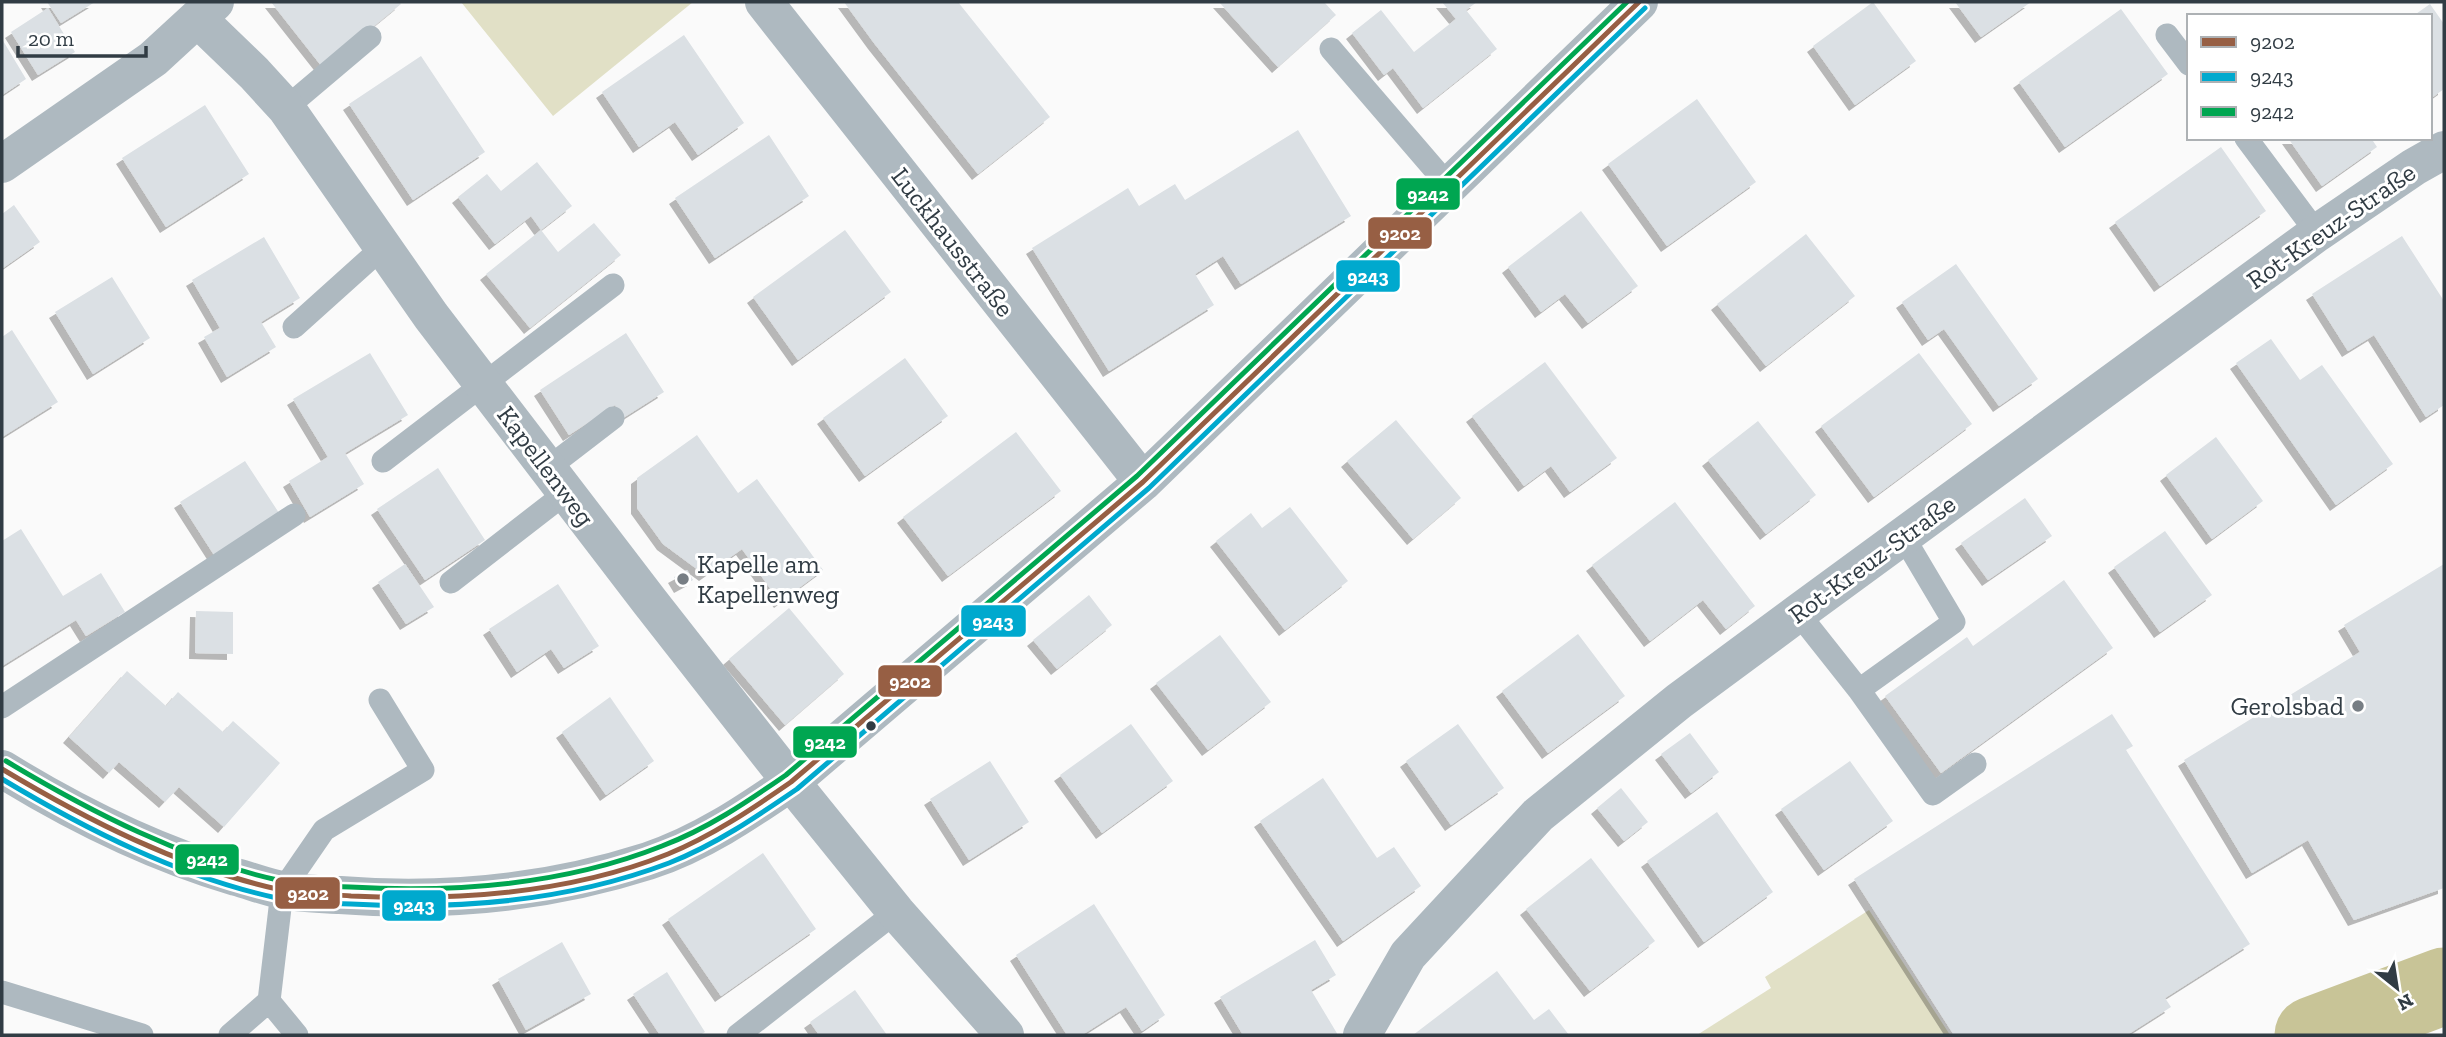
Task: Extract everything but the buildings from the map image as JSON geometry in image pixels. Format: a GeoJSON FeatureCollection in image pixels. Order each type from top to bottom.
{"type":"FeatureCollection","features":[{"type":"Feature","properties":{"kind":"street","name":"Luckhausstraße"},"geometry":{"type":"LineString","coordinates":[[764,2],[1143,482]]}},
{"type":"Feature","properties":{"kind":"street"},"geometry":{"type":"LineString","coordinates":[[2,769],[51,799],[150,846],[215,871],[282,891],[389,899],[485,895],[569,882],[649,860],[704,837],[791,782],[1143,482],[1639,2]]}},
{"type":"Feature","properties":{"kind":"street"},"geometry":{"type":"LineString","coordinates":[[2,164],[153,59],[207,10]]}},
{"type":"Feature","properties":{"kind":"street","name":"Kapellenweg"},"geometry":{"type":"LineString","coordinates":[[207,10],[254,73],[286,108],[431,316],[791,782],[896,912],[1005,1035]]}},
{"type":"Feature","properties":{"kind":"street","name":"Rot-Kreuz-Straße"},"geometry":{"type":"LineString","coordinates":[[1362,1035],[1408,956],[1538,815],[1679,701],[1798,613],[2317,233],[2414,167],[2444,150]]}},
{"type":"Feature","properties":{"kind":"lane"},"geometry":{"type":"LineString","coordinates":[[2167,35],[2187,61]]}},
{"type":"Feature","properties":{"kind":"lane"},"geometry":{"type":"LineString","coordinates":[[286,108],[370,37]]}},
{"type":"Feature","properties":{"kind":"lane"},"geometry":{"type":"LineString","coordinates":[[1331,49],[1448,185]]}},
{"type":"Feature","properties":{"kind":"lane"},"geometry":{"type":"LineString","coordinates":[[2247,140],[2317,233]]}},
{"type":"Feature","properties":{"kind":"lane"},"geometry":{"type":"LineString","coordinates":[[294,327],[383,247]]}},
{"type":"Feature","properties":{"kind":"lane"},"geometry":{"type":"LineString","coordinates":[[383,461],[612,285]]}},
{"type":"Feature","properties":{"kind":"lane"},"geometry":{"type":"LineString","coordinates":[[451,582],[558,480],[613,418]]}},
{"type":"Feature","properties":{"kind":"lane"},"geometry":{"type":"LineString","coordinates":[[2,707],[294,515]]}},
{"type":"Feature","properties":{"kind":"lane"},"geometry":{"type":"LineString","coordinates":[[1859,690],[1954,622],[1903,536]]}},
{"type":"Feature","properties":{"kind":"lane"},"geometry":{"type":"LineString","coordinates":[[1798,613],[1859,690],[1933,794],[1975,764]]}},
{"type":"Feature","properties":{"kind":"lane"},"geometry":{"type":"LineString","coordinates":[[230,1035],[269,1001],[282,891],[324,830],[423,770],[380,700]]}},
{"type":"Feature","properties":{"kind":"lane"},"geometry":{"type":"LineString","coordinates":[[738,1035],[896,912]]}},
{"type":"Feature","properties":{"kind":"lane"},"geometry":{"type":"LineString","coordinates":[[2,992],[142,1035]]}},
{"type":"Feature","properties":{"kind":"lane"},"geometry":{"type":"LineString","coordinates":[[269,1001],[297,1035]]}},
{"type":"Feature","properties":{"kind":"green space"},"geometry":{"type":"Polygon","coordinates":[[[461,2],[693,2],[553,116],[461,2]]]}},
{"type":"Feature","properties":{"kind":"green space"},"geometry":{"type":"Polygon","coordinates":[[[1869,910],[1950,1035],[1697,1035],[1771,988],[1765,977],[1869,910]]]}},
{"type":"Feature","properties":{"kind":"waterway"},"geometry":{"type":"LineString","coordinates":[[2313,1035],[2444,986]]}},
{"type":"Feature","properties":{"kind":"transit line","name":"9242"},"geometry":{"type":"LineString","coordinates":[[6,761],[105,816],[174,847],[245,872],[299,884],[429,889],[548,878],[625,859],[695,832],[786,775],[1137,476],[1627,2]]}},
{"type":"Feature","properties":{"kind":"transit line","name":"9202"},"geometry":{"type":"LineString","coordinates":[[2,769],[101,824],[169,855],[241,880],[295,892],[391,897],[512,892],[591,878],[684,847],[731,821],[791,782],[1143,482],[1639,2]]}},
{"type":"Feature","properties":{"kind":"transit line","name":"9243"},"geometry":{"type":"LineString","coordinates":[[2,779],[101,834],[170,865],[241,889],[296,901],[391,906],[512,900],[592,886],[631,876],[686,856],[735,830],[797,789],[1149,488],[1645,8]]}},
{"type":"Feature","properties":{"kind":"place","name":"Kapelle am Kapellenweg"},"geometry":{"type":"Point","coordinates":[683,579]}},
{"type":"Feature","properties":{"kind":"place","name":"Gerolsbad"},"geometry":{"type":"Point","coordinates":[2358,706]}}]}
